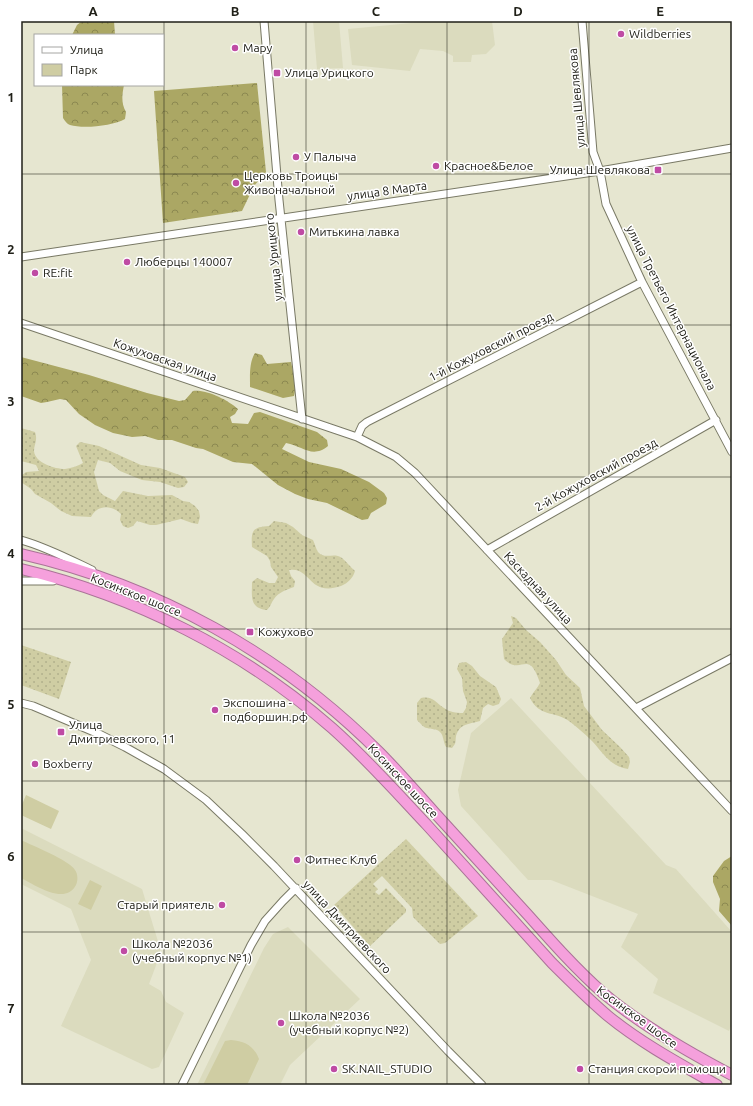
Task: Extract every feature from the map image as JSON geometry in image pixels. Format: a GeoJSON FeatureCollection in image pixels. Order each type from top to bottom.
{"type":"FeatureCollection","features":[{"type":"Feature","properties":{"kind":"highway","name":"Косинское шоссе"},"geometry":{"type":"LineString","coordinates":[[21,554],[115,582],[166,604],[214,627],[258,654],[314,694],[379,752],[546,935],[591,982],[617,1004],[649,1026],[727,1070],[732,1076]]}},
{"type":"Feature","properties":{"kind":"highway","name":"Косинское шоссе"},"geometry":{"type":"LineString","coordinates":[[21,569],[69,582],[126,603],[189,631],[250,667],[309,708],[368,762],[552,963],[583,994],[625,1028],[659,1051],[717,1085]]}},
{"type":"Feature","properties":{"kind":"street","name":"улица Урицкого"},"geometry":{"type":"LineString","coordinates":[[264,21],[279,200],[302,418]]}},
{"type":"Feature","properties":{"kind":"street","name":"улица Шевлякова"},"geometry":{"type":"LineString","coordinates":[[582,21],[593,152],[600,171]]}},
{"type":"Feature","properties":{"kind":"street","name":"улица 8 Марта"},"geometry":{"type":"LineString","coordinates":[[21,257],[600,171],[732,148]]}},
{"type":"Feature","properties":{"kind":"street","name":"улица Третьего Интернационала"},"geometry":{"type":"LineString","coordinates":[[600,171],[606,204],[642,282],[732,452]]}},
{"type":"Feature","properties":{"kind":"street","name":"1-й Кожуховский проезд"},"geometry":{"type":"LineString","coordinates":[[357,437],[362,426],[368,422],[642,282]]}},
{"type":"Feature","properties":{"kind":"street","name":"Кожуховская улица"},"geometry":{"type":"LineString","coordinates":[[21,323],[302,418]]}},
{"type":"Feature","properties":{"kind":"street","name":"Каскадная улица"},"geometry":{"type":"LineString","coordinates":[[302,418],[357,437],[396,458],[415,473],[732,811]]}},
{"type":"Feature","properties":{"kind":"street","name":"2-й Кожуховский проезд"},"geometry":{"type":"LineString","coordinates":[[488,550],[716,420]]}},
{"type":"Feature","properties":{"kind":"street"},"geometry":{"type":"LineString","coordinates":[[21,540],[68,558],[115,582]]}},
{"type":"Feature","properties":{"kind":"street"},"geometry":{"type":"LineString","coordinates":[[21,581],[51,580],[69,582]]}},
{"type":"Feature","properties":{"kind":"street"},"geometry":{"type":"LineString","coordinates":[[636,708],[732,658]]}},
{"type":"Feature","properties":{"kind":"street","name":"улица Дмитриевского"},"geometry":{"type":"LineString","coordinates":[[21,704],[33,706],[99,734],[164,769],[188,785],[226,818],[296,888],[448,1052],[482,1085]]}},
{"type":"Feature","properties":{"kind":"street"},"geometry":{"type":"LineString","coordinates":[[182,1085],[251,946],[265,921],[282,901],[296,888]]}},
{"type":"Feature","properties":{"kind":"shaded area"},"geometry":{"type":"Polygon","coordinates":[[[313,21],[339,21],[343,68],[317,69],[313,21]]]}},
{"type":"Feature","properties":{"kind":"shaded area"},"geometry":{"type":"Polygon","coordinates":[[[422,21],[492,21],[495,45],[486,54],[472,55],[471,62],[453,62],[453,56],[443,51],[420,49],[410,71],[352,65],[348,29],[422,21]]]}},
{"type":"Feature","properties":{"kind":"shaded area"},"geometry":{"type":"Polygon","coordinates":[[[511,698],[666,865],[676,869],[732,932],[732,1024],[729,1031],[653,993],[658,979],[621,947],[638,914],[551,880],[528,880],[461,806],[458,790],[471,733],[511,698]]]}},
{"type":"Feature","properties":{"kind":"shaded area","name":"Школа №2036 (учебный корпус №1)"},"geometry":{"type":"Polygon","coordinates":[[[21,828],[142,889],[160,948],[160,955],[149,984],[161,991],[166,1002],[184,1013],[159,1067],[152,1069],[61,1026],[91,960],[71,909],[21,884],[21,828]]]}},
{"type":"Feature","properties":{"kind":"shaded area","name":"Школа №2036 (учебный корпус №2)"},"geometry":{"type":"Polygon","coordinates":[[[288,927],[360,999],[290,1065],[280,1085],[197,1085],[264,948],[273,934],[288,927]]]}},
{"type":"Feature","properties":{"kind":"green space"},"geometry":{"type":"Polygon","coordinates":[[[82,21],[114,21],[115,34],[72,34],[77,25],[82,21]]]}},
{"type":"Feature","properties":{"kind":"green space"},"geometry":{"type":"Polygon","coordinates":[[[257,83],[266,172],[254,186],[242,211],[163,223],[154,91],[257,83]]]}},
{"type":"Feature","properties":{"kind":"green space"},"geometry":{"type":"Polygon","coordinates":[[[62,86],[124,86],[122,99],[126,112],[125,119],[98,126],[82,127],[69,125],[63,118],[62,86]]]}},
{"type":"Feature","properties":{"kind":"green space"},"geometry":{"type":"Polygon","coordinates":[[[255,353],[262,355],[267,364],[291,362],[296,386],[294,396],[283,398],[250,387],[251,365],[255,353]]]}},
{"type":"Feature","properties":{"kind":"green space"},"geometry":{"type":"Polygon","coordinates":[[[21,357],[179,401],[185,400],[193,391],[210,393],[229,402],[238,409],[235,414],[230,417],[232,423],[248,424],[254,413],[260,412],[317,432],[327,440],[328,446],[322,450],[312,452],[286,443],[282,449],[309,462],[341,469],[369,482],[384,493],[387,498],[386,504],[371,513],[368,519],[362,520],[327,503],[308,499],[295,494],[278,485],[252,464],[233,462],[203,449],[172,440],[158,440],[145,436],[132,437],[113,433],[95,425],[79,414],[66,400],[60,399],[41,403],[21,396],[21,357]]]}},
{"type":"Feature","properties":{"kind":"green space"},"geometry":{"type":"Polygon","coordinates":[[[21,428],[35,432],[35,455],[42,462],[56,468],[65,469],[75,467],[83,463],[76,446],[80,442],[99,446],[141,465],[160,468],[185,477],[188,482],[184,487],[178,488],[160,482],[142,480],[120,471],[110,463],[98,460],[94,472],[99,491],[103,495],[115,501],[123,491],[148,496],[172,495],[195,506],[199,511],[200,517],[198,524],[181,519],[156,525],[150,525],[137,521],[133,526],[128,528],[123,526],[120,520],[121,514],[109,507],[100,508],[91,517],[72,516],[61,511],[51,503],[35,494],[21,482],[21,476],[26,472],[39,471],[36,465],[21,461],[21,428]]]}},
{"type":"Feature","properties":{"kind":"green space"},"geometry":{"type":"Polygon","coordinates":[[[274,521],[286,523],[302,535],[313,540],[317,551],[321,554],[327,556],[339,556],[342,558],[355,571],[352,578],[341,586],[322,588],[316,585],[302,572],[289,570],[295,581],[294,587],[278,595],[267,610],[257,607],[254,604],[252,596],[252,582],[257,578],[269,583],[275,583],[278,577],[271,567],[267,556],[252,547],[252,534],[259,527],[269,526],[274,521]]]}},
{"type":"Feature","properties":{"kind":"green space"},"geometry":{"type":"Polygon","coordinates":[[[511,616],[516,618],[526,630],[540,642],[556,660],[566,675],[580,688],[584,706],[602,730],[629,757],[630,762],[628,769],[622,768],[612,762],[589,738],[569,721],[543,711],[534,704],[530,698],[540,683],[536,672],[528,664],[510,664],[504,659],[502,639],[513,623],[511,616]]]}},
{"type":"Feature","properties":{"kind":"green space"},"geometry":{"type":"Polygon","coordinates":[[[21,645],[71,662],[59,699],[21,685],[21,645]]]}},
{"type":"Feature","properties":{"kind":"green space"},"geometry":{"type":"Polygon","coordinates":[[[466,662],[472,666],[480,676],[496,687],[501,699],[499,704],[493,706],[488,704],[483,708],[480,721],[463,726],[456,736],[455,743],[452,748],[446,747],[440,732],[425,727],[417,720],[417,703],[421,698],[429,698],[448,710],[463,713],[467,702],[463,691],[462,678],[457,669],[459,663],[466,662]]]}},
{"type":"Feature","properties":{"kind":"green space"},"geometry":{"type":"Polygon","coordinates":[[[26,795],[59,811],[51,829],[21,815],[21,807],[26,795]]]}},
{"type":"Feature","properties":{"kind":"green space"},"geometry":{"type":"Polygon","coordinates":[[[406,839],[478,916],[445,943],[440,944],[413,917],[412,908],[382,876],[373,884],[378,889],[375,892],[379,895],[386,888],[406,909],[406,912],[370,946],[334,905],[406,839]]]}},
{"type":"Feature","properties":{"kind":"green space"},"geometry":{"type":"Polygon","coordinates":[[[21,840],[66,862],[71,866],[76,872],[77,880],[76,885],[71,891],[65,894],[57,894],[42,889],[21,878],[21,840]]]}},
{"type":"Feature","properties":{"kind":"green space"},"geometry":{"type":"Polygon","coordinates":[[[732,856],[732,926],[719,911],[720,899],[713,882],[713,876],[724,861],[732,856]]]}},
{"type":"Feature","properties":{"kind":"green space"},"geometry":{"type":"Polygon","coordinates":[[[90,880],[102,886],[91,910],[78,904],[90,880]]]}},
{"type":"Feature","properties":{"kind":"green space"},"geometry":{"type":"Polygon","coordinates":[[[231,1040],[248,1045],[257,1054],[259,1059],[247,1085],[203,1085],[225,1041],[231,1040]]]}},
{"type":"Feature","properties":{"kind":"place","name":"Wildberries"},"geometry":{"type":"Point","coordinates":[621,34]}},
{"type":"Feature","properties":{"kind":"place","name":"Мару"},"geometry":{"type":"Point","coordinates":[235,48]}},
{"type":"Feature","properties":{"kind":"place","name":"Улица Урицкого"},"geometry":{"type":"Point","coordinates":[277,73]}},
{"type":"Feature","properties":{"kind":"place","name":"У Палыча"},"geometry":{"type":"Point","coordinates":[296,157]}},
{"type":"Feature","properties":{"kind":"place","name":"Красное&Белое"},"geometry":{"type":"Point","coordinates":[436,166]}},
{"type":"Feature","properties":{"kind":"place","name":"Улица Шевлякова"},"geometry":{"type":"Point","coordinates":[658,170]}},
{"type":"Feature","properties":{"kind":"place","name":"Церковь Троицы Живоначальной"},"geometry":{"type":"Point","coordinates":[236,183]}},
{"type":"Feature","properties":{"kind":"place","name":"Митькина лавка"},"geometry":{"type":"Point","coordinates":[301,232]}},
{"type":"Feature","properties":{"kind":"place","name":"Люберцы 140007"},"geometry":{"type":"Point","coordinates":[127,262]}},
{"type":"Feature","properties":{"kind":"place","name":"RE:fit"},"geometry":{"type":"Point","coordinates":[35,273]}},
{"type":"Feature","properties":{"kind":"place","name":"Кожухово"},"geometry":{"type":"Point","coordinates":[250,632]}},
{"type":"Feature","properties":{"kind":"place","name":"Экспошина - подборшин.рф"},"geometry":{"type":"Point","coordinates":[215,710]}},
{"type":"Feature","properties":{"kind":"place","name":"Улица Дмитриевского, 11"},"geometry":{"type":"Point","coordinates":[61,732]}},
{"type":"Feature","properties":{"kind":"place","name":"Boxberry"},"geometry":{"type":"Point","coordinates":[35,764]}},
{"type":"Feature","properties":{"kind":"place","name":"Фитнес Клуб"},"geometry":{"type":"Point","coordinates":[297,860]}},
{"type":"Feature","properties":{"kind":"place","name":"Старый приятель"},"geometry":{"type":"Point","coordinates":[222,905]}},
{"type":"Feature","properties":{"kind":"place","name":"Школа №2036 (учебный корпус №1)"},"geometry":{"type":"Point","coordinates":[124,951]}},
{"type":"Feature","properties":{"kind":"place","name":"Школа №2036 (учебный корпус №2)"},"geometry":{"type":"Point","coordinates":[281,1023]}},
{"type":"Feature","properties":{"kind":"place","name":"SK.NAIL_STUDIO"},"geometry":{"type":"Point","coordinates":[334,1069]}},
{"type":"Feature","properties":{"kind":"place","name":"Станция скорой помощи"},"geometry":{"type":"Point","coordinates":[580,1069]}}]}
